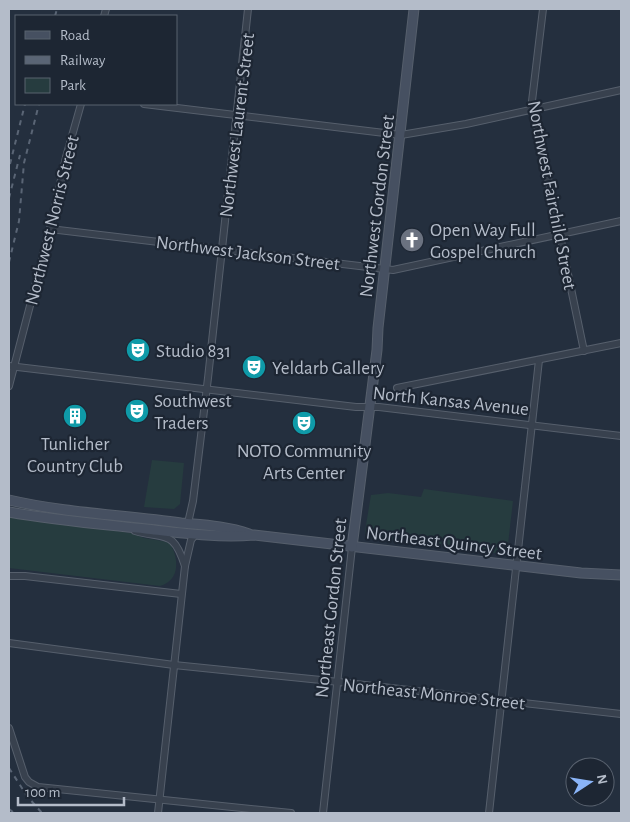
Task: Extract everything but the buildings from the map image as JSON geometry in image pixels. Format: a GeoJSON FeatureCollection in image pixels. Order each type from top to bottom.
{"type":"FeatureCollection","features":[{"type":"Feature","properties":{"kind":"main road","name":"Northwest Gordon Street"},"geometry":{"type":"LineString","coordinates":[[370,407],[414,9]]}},
{"type":"Feature","properties":{"kind":"main road","name":"Northeast Gordon Street"},"geometry":{"type":"LineString","coordinates":[[352,547],[370,407]]}},
{"type":"Feature","properties":{"kind":"main road","name":"Northeast Quincy Street"},"geometry":{"type":"LineString","coordinates":[[9,500],[37,506],[239,530],[254,535]]}},
{"type":"Feature","properties":{"kind":"main road"},"geometry":{"type":"LineString","coordinates":[[9,512],[117,526]]}},
{"type":"Feature","properties":{"kind":"main road","name":"Northeast Quincy Street"},"geometry":{"type":"LineString","coordinates":[[117,526],[228,537],[254,535],[516,566],[621,575]]}},
{"type":"Feature","properties":{"kind":"main road"},"geometry":{"type":"LineString","coordinates":[[595,574],[621,569]]}},
{"type":"Feature","properties":{"kind":"street","name":"Northwest Laurent Street"},"geometry":{"type":"LineString","coordinates":[[188,524],[193,500],[206,390],[248,9]]}},
{"type":"Feature","properties":{"kind":"street","name":"Northwest Fairchild Street"},"geometry":{"type":"LineString","coordinates":[[543,9],[532,93],[584,351]]}},
{"type":"Feature","properties":{"kind":"street"},"geometry":{"type":"LineString","coordinates":[[152,105],[400,135],[466,124],[621,90]]}},
{"type":"Feature","properties":{"kind":"street","name":"Northwest Norris Street"},"geometry":{"type":"LineString","coordinates":[[9,386],[11,366],[50,229],[66,157],[81,105]]}},
{"type":"Feature","properties":{"kind":"street","name":"Northwest Jackson Street"},"geometry":{"type":"LineString","coordinates":[[50,229],[213,247],[221,250],[392,270],[621,221]]}},
{"type":"Feature","properties":{"kind":"street"},"geometry":{"type":"LineString","coordinates":[[397,388],[475,374],[621,343]]}},
{"type":"Feature","properties":{"kind":"street"},"geometry":{"type":"LineString","coordinates":[[489,813],[538,360]]}},
{"type":"Feature","properties":{"kind":"street","name":"North Kansas Avenue"},"geometry":{"type":"LineString","coordinates":[[11,366],[206,390],[621,436]]}},
{"type":"Feature","properties":{"kind":"street"},"geometry":{"type":"LineString","coordinates":[[117,526],[149,535],[166,536],[172,539],[180,551],[185,566]]}},
{"type":"Feature","properties":{"kind":"street"},"geometry":{"type":"LineString","coordinates":[[158,813],[181,594],[191,540],[196,534]]}},
{"type":"Feature","properties":{"kind":"street","name":"Northeast Gordon Street"},"geometry":{"type":"LineString","coordinates":[[323,813],[352,547]]}},
{"type":"Feature","properties":{"kind":"street"},"geometry":{"type":"LineString","coordinates":[[9,576],[25,576],[181,594]]}},
{"type":"Feature","properties":{"kind":"street","name":"Northeast Monroe Street"},"geometry":{"type":"LineString","coordinates":[[9,643],[174,665],[621,714]]}},
{"type":"Feature","properties":{"kind":"street"},"geometry":{"type":"LineString","coordinates":[[9,728],[25,777],[38,787],[291,813]]}},
{"type":"Feature","properties":{"kind":"green space"},"geometry":{"type":"Polygon","coordinates":[[[152,460],[184,463],[180,504],[174,509],[144,507],[152,460]]]}},
{"type":"Feature","properties":{"kind":"green space"},"geometry":{"type":"Polygon","coordinates":[[[424,489],[513,501],[507,553],[366,537],[365,531],[371,495],[388,493],[421,497],[424,489]]]}},
{"type":"Feature","properties":{"kind":"green space"},"geometry":{"type":"Polygon","coordinates":[[[9,515],[131,533],[144,538],[169,542],[175,554],[175,573],[172,579],[160,586],[9,568],[9,515]]]}},
{"type":"Feature","properties":{"kind":"railway"},"geometry":{"type":"LineString","coordinates":[[55,15],[57,9]]}},
{"type":"Feature","properties":{"kind":"railway"},"geometry":{"type":"LineString","coordinates":[[10,164],[25,105]]}},
{"type":"Feature","properties":{"kind":"railway"},"geometry":{"type":"LineString","coordinates":[[9,262],[19,221],[24,163],[39,105]]}},
{"type":"Feature","properties":{"kind":"railway"},"geometry":{"type":"LineString","coordinates":[[9,198],[20,155]]}},
{"type":"Feature","properties":{"kind":"railway"},"geometry":{"type":"LineString","coordinates":[[9,768],[27,796],[42,813]]}},
{"type":"Feature","properties":{"kind":"railway"},"geometry":{"type":"LineString","coordinates":[[9,809],[14,813]]}},
{"type":"Feature","properties":{"kind":"place","name":"Open Way Full Gospel Church"},"geometry":{"type":"Point","coordinates":[412,240]}},
{"type":"Feature","properties":{"kind":"place","name":"Studio 831"},"geometry":{"type":"Point","coordinates":[138,350]}},
{"type":"Feature","properties":{"kind":"place","name":"Yeldarb Gallery"},"geometry":{"type":"Point","coordinates":[254,367]}},
{"type":"Feature","properties":{"kind":"place","name":"Southwest Traders"},"geometry":{"type":"Point","coordinates":[137,411]}},
{"type":"Feature","properties":{"kind":"place","name":"Tunlicher Country Club"},"geometry":{"type":"Point","coordinates":[75,416]}},
{"type":"Feature","properties":{"kind":"place","name":"NOTO Community Arts Center"},"geometry":{"type":"Point","coordinates":[304,423]}}]}
